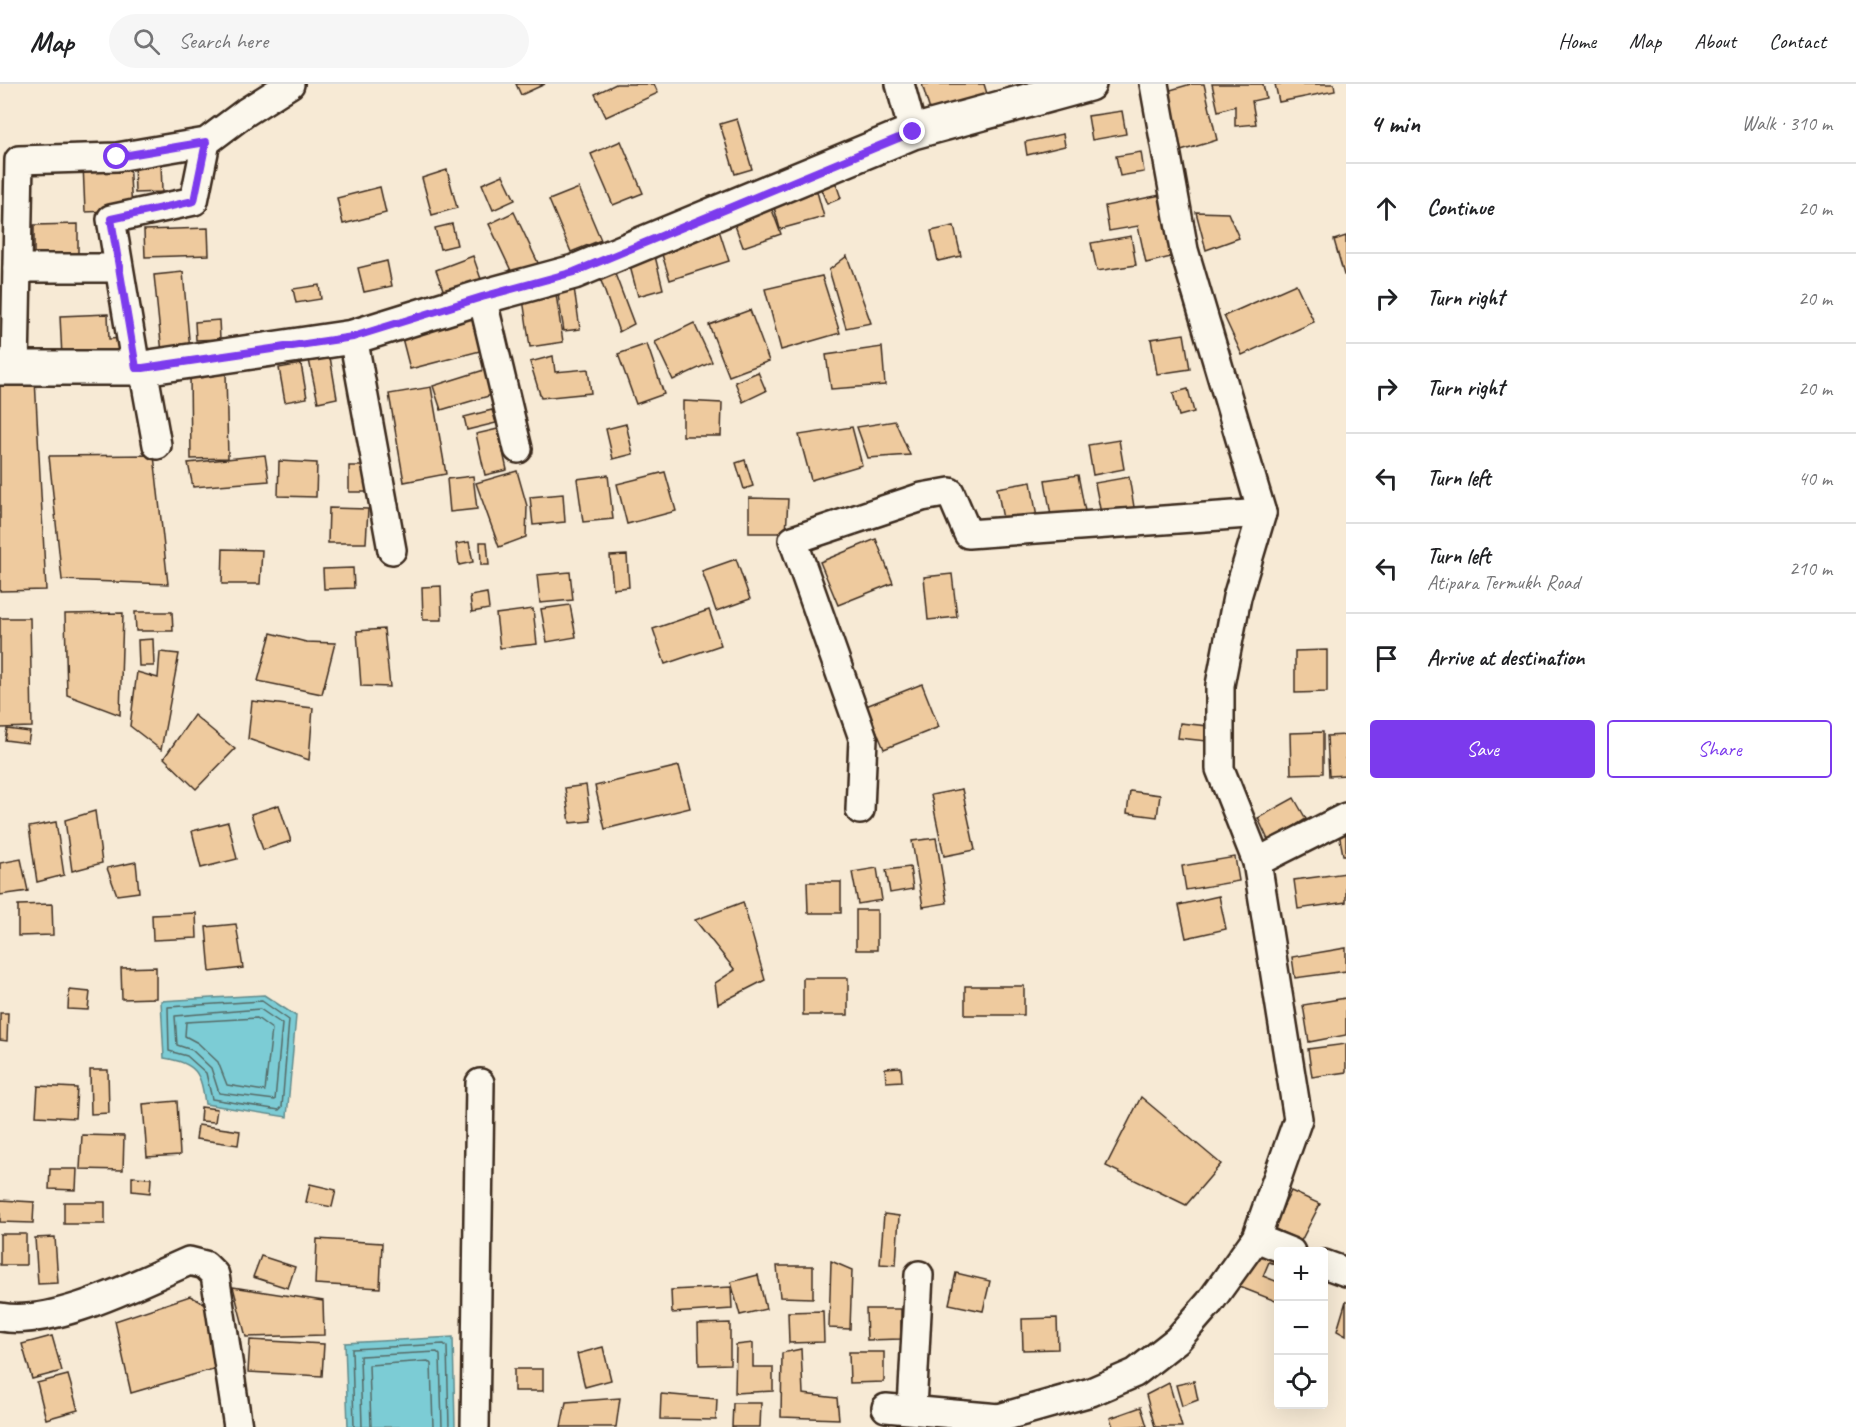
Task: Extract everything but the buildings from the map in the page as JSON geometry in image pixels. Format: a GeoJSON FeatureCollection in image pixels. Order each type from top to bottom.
{"type":"FeatureCollection","features":[{"type":"Feature","properties":{"kind":"main road"},"geometry":{"type":"LineString","coordinates":[[7,368],[140,368],[353,337],[482,297],[574,272],[913,132],[1089,84]]}},
{"type":"Feature","properties":{"kind":"street"},"geometry":{"type":"LineString","coordinates":[[7,368],[17,268],[19,160],[117,157],[206,142],[246,112],[290,84]]}},
{"type":"Feature","properties":{"kind":"street"},"geometry":{"type":"LineString","coordinates":[[900,84],[913,132]]}},
{"type":"Feature","properties":{"kind":"street"},"geometry":{"type":"LineString","coordinates":[[919,1275],[899,1408],[996,1422],[1091,1392],[1135,1373],[1177,1340],[1210,1302],[1256,1238],[1298,1119],[1257,862],[1220,769],[1220,684],[1237,597],[1262,513],[1184,250],[1154,84]]}},
{"type":"Feature","properties":{"kind":"street"},"geometry":{"type":"LineString","coordinates":[[157,445],[118,268],[111,219],[194,201],[206,142]]}},
{"type":"Feature","properties":{"kind":"street"},"geometry":{"type":"LineString","coordinates":[[17,268],[118,268]]}},
{"type":"Feature","properties":{"kind":"street"},"geometry":{"type":"LineString","coordinates":[[482,297],[518,449]]}},
{"type":"Feature","properties":{"kind":"street"},"geometry":{"type":"LineString","coordinates":[[353,337],[392,550]]}},
{"type":"Feature","properties":{"kind":"street"},"geometry":{"type":"LineString","coordinates":[[860,810],[863,738],[793,540],[922,497],[950,492],[968,534],[1262,513]]}},
{"type":"Feature","properties":{"kind":"street"},"geometry":{"type":"LineString","coordinates":[[1257,862],[1346,817]]}},
{"type":"Feature","properties":{"kind":"street"},"geometry":{"type":"LineString","coordinates":[[475,1427],[480,1083]]}},
{"type":"Feature","properties":{"kind":"street"},"geometry":{"type":"LineString","coordinates":[[1256,1238],[1280,1247]]}},
{"type":"Feature","properties":{"kind":"street"},"geometry":{"type":"LineString","coordinates":[[0,1317],[14,1319],[80,1307],[189,1261],[205,1265],[214,1275],[238,1427]]}},
{"type":"Feature","properties":{"kind":"street"},"geometry":{"type":"LineString","coordinates":[[1328,1266],[1346,1272]]}},
{"type":"Feature","properties":{"kind":"water"},"geometry":{"type":"Polygon","coordinates":[[[264,995],[296,1016],[287,1117],[205,1104],[202,1084],[195,1071],[184,1063],[164,1058],[161,1001],[264,995]]]}},
{"type":"Feature","properties":{"kind":"water"},"geometry":{"type":"Polygon","coordinates":[[[453,1337],[455,1427],[348,1427],[345,1343],[453,1337]]]}},
{"type":"Feature","properties":{"kind":"route"},"geometry":{"type":"LineString","coordinates":[[117,157],[206,142],[194,201],[111,219],[136,368],[143,368],[353,337],[482,297],[574,272],[913,132]]}}]}
